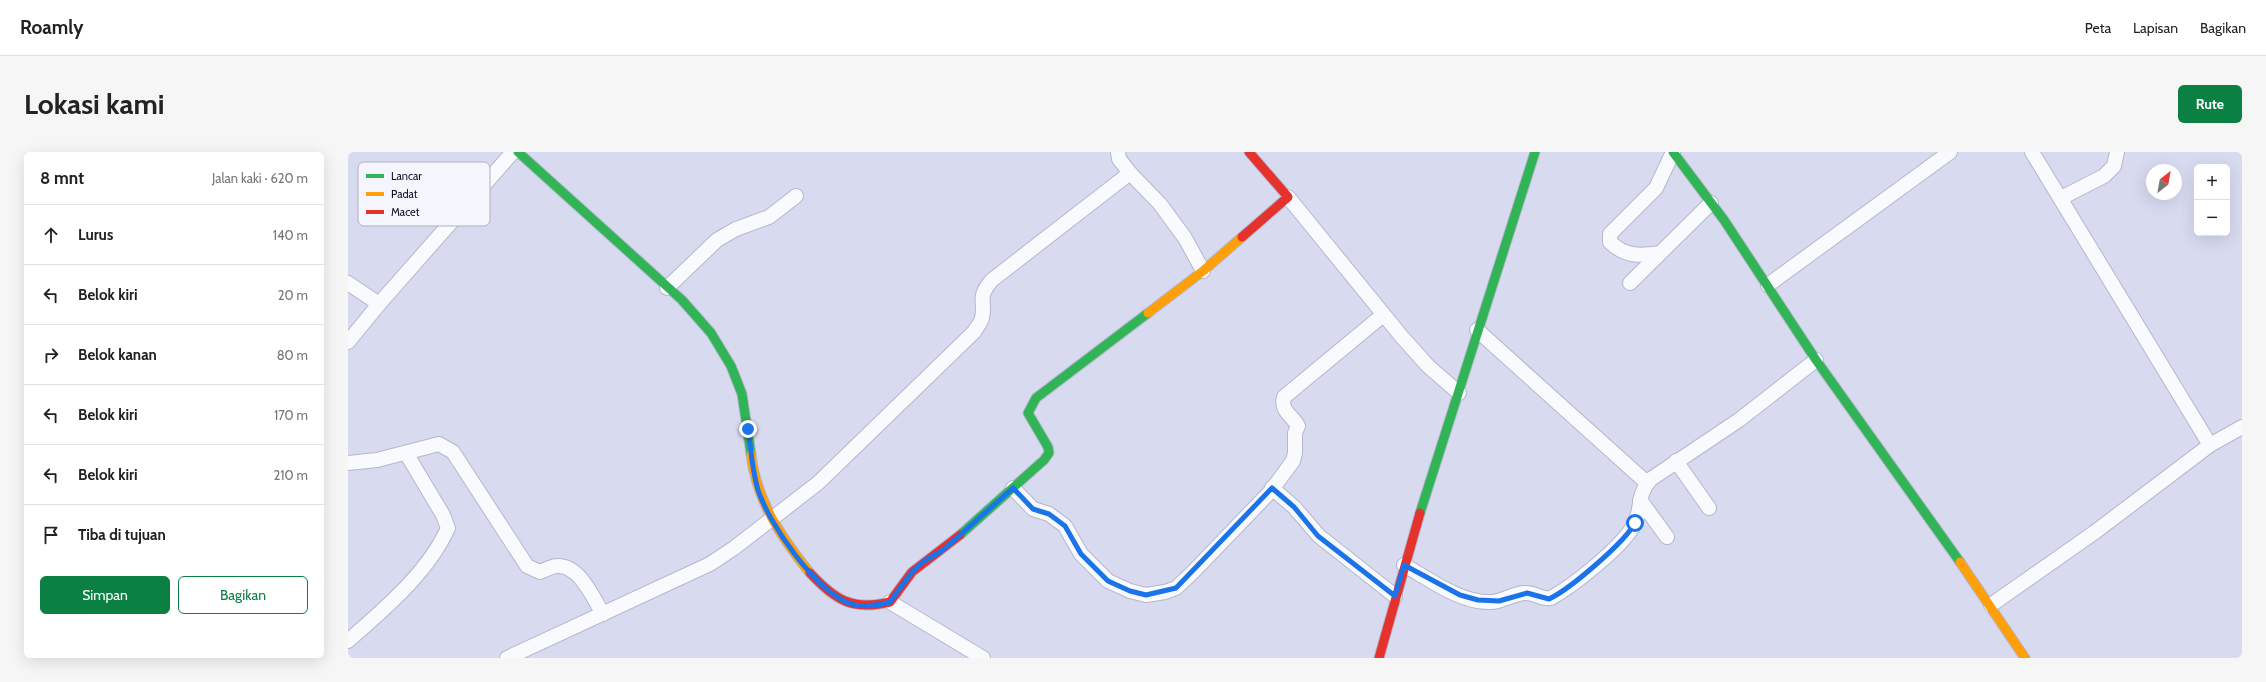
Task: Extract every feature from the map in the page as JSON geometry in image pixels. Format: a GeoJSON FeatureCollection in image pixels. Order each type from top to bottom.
{"type":"FeatureCollection","features":[{"type":"Feature","properties":{"kind":"street"},"geometry":{"type":"LineString","coordinates":[[490,178],[513,152]]}},
{"type":"Feature","properties":{"kind":"street"},"geometry":{"type":"LineString","coordinates":[[518,152],[564,197],[667,288],[708,330],[730,364],[745,403],[755,481],[762,502],[771,519],[792,551],[814,577],[840,599],[860,606],[890,602],[983,658]]}},
{"type":"Feature","properties":{"kind":"street"},"geometry":{"type":"LineString","coordinates":[[1118,152],[1119,159],[1130,173],[1160,204],[1186,238],[1204,271]]}},
{"type":"Feature","properties":{"kind":"street"},"geometry":{"type":"LineString","coordinates":[[1249,152],[1288,196],[1383,315],[1428,366],[1459,393]]}},
{"type":"Feature","properties":{"kind":"street"},"geometry":{"type":"LineString","coordinates":[[1379,658],[1404,565],[1459,393],[1477,330],[1535,152]]}},
{"type":"Feature","properties":{"kind":"street"},"geometry":{"type":"LineString","coordinates":[[1660,253],[1640,256],[1622,252],[1610,242],[1610,234],[1656,188],[1673,152],[1768,284],[1816,360],[1991,605],[2020,656]]}},
{"type":"Feature","properties":{"kind":"street"},"geometry":{"type":"LineString","coordinates":[[1768,284],[1950,152]]}},
{"type":"Feature","properties":{"kind":"street"},"geometry":{"type":"LineString","coordinates":[[2032,152],[2210,444]]}},
{"type":"Feature","properties":{"kind":"street"},"geometry":{"type":"LineString","coordinates":[[2061,198],[2104,176],[2114,166],[2117,152]]}},
{"type":"Feature","properties":{"kind":"street"},"geometry":{"type":"LineString","coordinates":[[507,658],[603,614],[641,594],[710,564],[734,548],[818,483],[974,332],[982,319],[981,298],[983,290],[992,280],[1130,173]]}},
{"type":"Feature","properties":{"kind":"street"},"geometry":{"type":"LineString","coordinates":[[667,288],[716,240],[736,229],[769,217],[796,196]]}},
{"type":"Feature","properties":{"kind":"street"},"geometry":{"type":"LineString","coordinates":[[890,602],[912,572],[923,562],[943,550],[1038,466],[1048,453],[1048,447],[1028,413],[1036,398],[1204,271],[1288,196]]}},
{"type":"Feature","properties":{"kind":"street"},"geometry":{"type":"LineString","coordinates":[[1630,283],[1711,203]]}},
{"type":"Feature","properties":{"kind":"street"},"geometry":{"type":"LineString","coordinates":[[348,342],[379,304],[448,226]]}},
{"type":"Feature","properties":{"kind":"street"},"geometry":{"type":"LineString","coordinates":[[348,283],[379,304]]}},
{"type":"Feature","properties":{"kind":"street"},"geometry":{"type":"LineString","coordinates":[[1013,488],[1033,509],[1049,514],[1065,526],[1081,554],[1108,581],[1130,591],[1146,595],[1176,588],[1272,488],[1293,461],[1295,453],[1294,440],[1298,426],[1294,419],[1284,410],[1282,403],[1284,397],[1383,315]]}},
{"type":"Feature","properties":{"kind":"street"},"geometry":{"type":"LineString","coordinates":[[1477,330],[1648,483]]}},
{"type":"Feature","properties":{"kind":"street"},"geometry":{"type":"LineString","coordinates":[[1404,565],[1460,595],[1478,600],[1499,601],[1527,593],[1549,599],[1563,590],[1626,536],[1635,523],[1640,500],[1648,483],[1676,461],[1739,420],[1816,360]]}},
{"type":"Feature","properties":{"kind":"street"},"geometry":{"type":"LineString","coordinates":[[1991,605],[2095,532],[2210,444],[2242,427]]}},
{"type":"Feature","properties":{"kind":"street"},"geometry":{"type":"LineString","coordinates":[[348,463],[377,460],[406,454],[439,444],[453,452],[527,566],[540,572],[557,565],[571,569],[578,575],[603,614]]}},
{"type":"Feature","properties":{"kind":"street"},"geometry":{"type":"LineString","coordinates":[[348,640],[418,573],[440,546],[448,528],[443,515],[406,454]]}},
{"type":"Feature","properties":{"kind":"street"},"geometry":{"type":"LineString","coordinates":[[1676,461],[1709,508]]}},
{"type":"Feature","properties":{"kind":"street"},"geometry":{"type":"LineString","coordinates":[[1272,488],[1294,507],[1318,536],[1395,596]]}},
{"type":"Feature","properties":{"kind":"street"},"geometry":{"type":"LineString","coordinates":[[1640,500],[1667,537]]}},
{"type":"Feature","properties":{"kind":"traffic: fast"},"geometry":{"type":"LineString","coordinates":[[518,152],[682,300],[711,333],[731,366],[742,394],[751,454]]}},
{"type":"Feature","properties":{"kind":"traffic: fast"},"geometry":{"type":"LineString","coordinates":[[1420,513],[1535,152]]}},
{"type":"Feature","properties":{"kind":"traffic: fast"},"geometry":{"type":"LineString","coordinates":[[1673,152],[1724,220],[1816,360],[1960,562]]}},
{"type":"Feature","properties":{"kind":"traffic: fast"},"geometry":{"type":"LineString","coordinates":[[960,535],[1044,460],[1049,453],[1048,447],[1028,413],[1036,398],[1148,313]]}},
{"type":"Feature","properties":{"kind":"traffic: slow"},"geometry":{"type":"LineString","coordinates":[[1148,313],[1203,271],[1242,237]]}},
{"type":"Feature","properties":{"kind":"traffic: slow"},"geometry":{"type":"LineString","coordinates":[[751,454],[758,487],[764,502],[789,546],[810,573]]}},
{"type":"Feature","properties":{"kind":"traffic: slow"},"geometry":{"type":"LineString","coordinates":[[1960,562],[2025,658]]}},
{"type":"Feature","properties":{"kind":"traffic: jam"},"geometry":{"type":"LineString","coordinates":[[1242,237],[1288,197],[1249,152]]}},
{"type":"Feature","properties":{"kind":"traffic: jam"},"geometry":{"type":"LineString","coordinates":[[1379,658],[1420,513]]}},
{"type":"Feature","properties":{"kind":"traffic: jam"},"geometry":{"type":"LineString","coordinates":[[810,573],[828,590],[845,601],[865,605],[890,602],[912,572],[960,535]]}},
{"type":"Feature","properties":{"kind":"route"},"geometry":{"type":"LineString","coordinates":[[748,429],[755,481],[768,515],[792,551],[814,577],[840,599],[852,605],[860,606],[877,605],[890,602],[897,595],[912,572],[923,562],[943,550],[988,508],[1013,488],[1033,509],[1049,514],[1065,526],[1071,534],[1081,554],[1108,581],[1130,591],[1146,595],[1165,592],[1176,588],[1270,492],[1272,488],[1294,507],[1318,536],[1395,596],[1404,565],[1460,595],[1484,602],[1499,601],[1524,593],[1532,593],[1549,599],[1563,590],[1604,557],[1626,536],[1635,523]]}}]}
